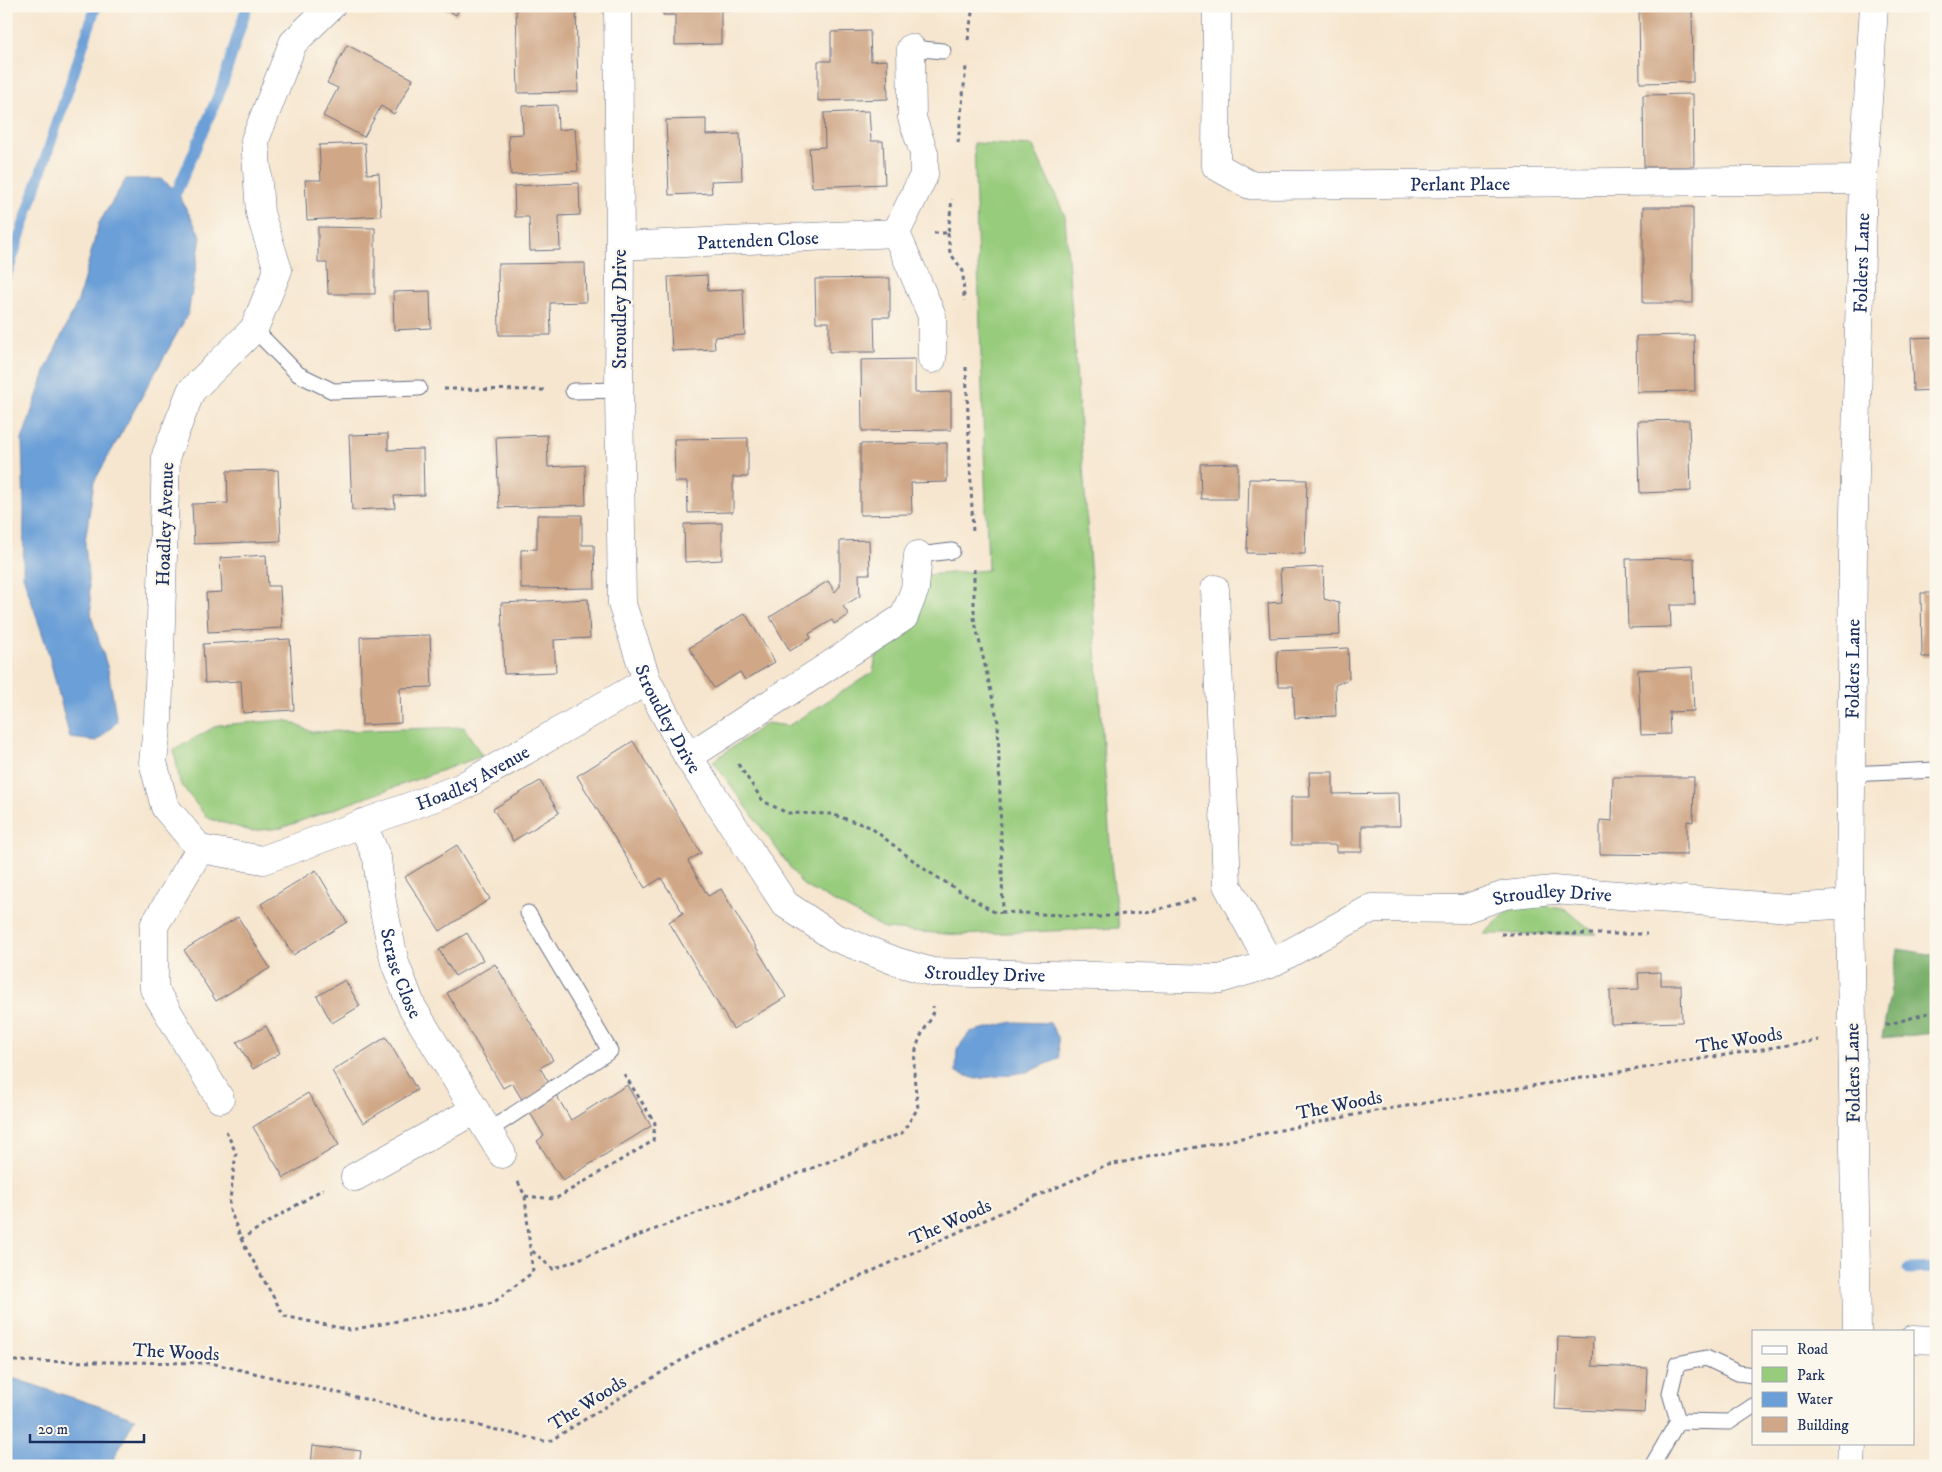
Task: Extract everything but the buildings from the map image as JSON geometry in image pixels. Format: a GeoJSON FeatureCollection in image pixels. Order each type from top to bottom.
{"type":"FeatureCollection","features":[{"type":"Feature","properties":{"kind":"street","name":"Hoadley Avenue"},"geometry":{"type":"LineString","coordinates":[[331,6],[293,43],[254,140],[260,213],[278,270],[254,329],[191,391],[166,455],[158,720],[153,762],[165,807],[200,850],[262,860],[460,788],[647,681]]}},
{"type":"Feature","properties":{"kind":"street","name":"Stroudley Drive"},"geometry":{"type":"LineString","coordinates":[[618,6],[619,390],[622,604],[647,681],[688,757],[785,904],[834,936],[898,962],[932,972],[1220,979],[1270,964],[1372,908],[1464,909],[1505,894],[1553,890],[1790,908],[1850,904]]}},
{"type":"Feature","properties":{"kind":"street","name":"Folders Lane"},"geometry":{"type":"LineString","coordinates":[[1857,1330],[1851,1035],[1850,774],[1853,550],[1863,180],[1874,6]]}},
{"type":"Feature","properties":{"kind":"street","name":"Perlant Place"},"geometry":{"type":"LineString","coordinates":[[1217,11],[1216,166],[1250,185],[1863,180]]}},
{"type":"Feature","properties":{"kind":"street"},"geometry":{"type":"LineString","coordinates":[[911,48],[912,118],[924,153],[924,175],[896,234],[932,316],[932,359]]}},
{"type":"Feature","properties":{"kind":"street","name":"Pattenden Close"},"geometry":{"type":"LineString","coordinates":[[620,246],[896,234]]}},
{"type":"Feature","properties":{"kind":"street"},"geometry":{"type":"LineString","coordinates":[[688,757],[904,617],[915,589],[918,555]]}},
{"type":"Feature","properties":{"kind":"street"},"geometry":{"type":"LineString","coordinates":[[1215,589],[1228,885],[1270,964]]}},
{"type":"Feature","properties":{"kind":"street","name":"Scrase Close"},"geometry":{"type":"LineString","coordinates":[[362,824],[377,858],[382,902],[395,963],[412,1007],[502,1154]]}},
{"type":"Feature","properties":{"kind":"street"},"geometry":{"type":"LineString","coordinates":[[200,850],[154,926],[154,988],[220,1099]]}},
{"type":"Feature","properties":{"kind":"street"},"geometry":{"type":"LineString","coordinates":[[355,1177],[481,1120]]}},
{"type":"Feature","properties":{"kind":"street"},"geometry":{"type":"LineString","coordinates":[[1914,1339],[1936,1340]]}},
{"type":"Feature","properties":{"kind":"street"},"geometry":{"type":"LineString","coordinates":[[1851,1466],[1852,1444]]}},
{"type":"Feature","properties":{"kind":"lane"},"geometry":{"type":"LineString","coordinates":[[911,48],[944,51]]}},
{"type":"Feature","properties":{"kind":"lane"},"geometry":{"type":"LineString","coordinates":[[254,329],[298,374],[334,391],[419,388]]}},
{"type":"Feature","properties":{"kind":"lane"},"geometry":{"type":"LineString","coordinates":[[573,390],[619,390]]}},
{"type":"Feature","properties":{"kind":"lane"},"geometry":{"type":"LineString","coordinates":[[918,555],[952,551]]}},
{"type":"Feature","properties":{"kind":"lane"},"geometry":{"type":"LineString","coordinates":[[1850,774],[1936,770]]}},
{"type":"Feature","properties":{"kind":"lane"},"geometry":{"type":"LineString","coordinates":[[481,1120],[610,1051],[528,913]]}},
{"type":"Feature","properties":{"kind":"lane"},"geometry":{"type":"LineString","coordinates":[[1652,1466],[1678,1421],[1670,1393],[1677,1364],[1706,1358],[1738,1373],[1752,1375]]}},
{"type":"Feature","properties":{"kind":"lane"},"geometry":{"type":"LineString","coordinates":[[1678,1421],[1729,1422],[1752,1407]]}},
{"type":"Feature","properties":{"kind":"path"},"geometry":{"type":"LineString","coordinates":[[948,233],[950,253],[963,271],[964,310]]}},
{"type":"Feature","properties":{"kind":"path"},"geometry":{"type":"LineString","coordinates":[[966,358],[973,534]]}},
{"type":"Feature","properties":{"kind":"path"},"geometry":{"type":"LineString","coordinates":[[419,388],[573,390]]}},
{"type":"Feature","properties":{"kind":"path"},"geometry":{"type":"LineString","coordinates":[[974,562],[974,618],[998,722],[1003,912]]}},
{"type":"Feature","properties":{"kind":"path"},"geometry":{"type":"LineString","coordinates":[[720,736],[763,801],[787,813],[831,814],[870,827],[927,871],[996,913],[1099,917],[1152,911],[1215,893],[1228,885]]}},
{"type":"Feature","properties":{"kind":"path"},"geometry":{"type":"LineString","coordinates":[[1493,934],[1655,934]]}},
{"type":"Feature","properties":{"kind":"path"},"geometry":{"type":"LineString","coordinates":[[530,1249],[553,1269],[902,1133],[918,1108],[913,1072],[919,1039],[934,1014],[932,972]]}},
{"type":"Feature","properties":{"kind":"path","name":"The Woods"},"geometry":{"type":"LineString","coordinates":[[6,1361],[211,1363],[548,1442],[698,1350],[1104,1166],[1369,1112],[1851,1035],[1936,1011]]}},
{"type":"Feature","properties":{"kind":"path"},"geometry":{"type":"LineString","coordinates":[[526,1196],[555,1199],[653,1140],[655,1123],[610,1051]]}},
{"type":"Feature","properties":{"kind":"path"},"geometry":{"type":"LineString","coordinates":[[220,1099],[220,1116],[236,1153],[229,1207],[241,1239],[284,1316],[350,1330],[493,1303],[533,1272],[526,1196],[502,1154]]}},
{"type":"Feature","properties":{"kind":"path"},"geometry":{"type":"LineString","coordinates":[[241,1239],[339,1179],[355,1177]]}},
{"type":"Feature","properties":{"kind":"green space"},"geometry":{"type":"Polygon","coordinates":[[[974,143],[1033,146],[1065,216],[1112,871],[1119,928],[959,935],[885,929],[803,885],[713,761],[767,723],[788,726],[873,672],[876,657],[909,629],[926,575],[988,570],[974,143]]]}},
{"type":"Feature","properties":{"kind":"green space"},"geometry":{"type":"Polygon","coordinates":[[[286,720],[312,732],[464,727],[482,756],[281,828],[251,831],[207,818],[180,783],[174,750],[218,725],[286,720]]]}},
{"type":"Feature","properties":{"kind":"green space"},"geometry":{"type":"Polygon","coordinates":[[[1543,905],[1567,910],[1596,934],[1484,934],[1512,907],[1543,905]]]}},
{"type":"Feature","properties":{"kind":"green space"},"geometry":{"type":"Polygon","coordinates":[[[1898,949],[1936,955],[1936,1033],[1882,1038],[1898,949]]]}},
{"type":"Feature","properties":{"kind":"water"},"geometry":{"type":"Polygon","coordinates":[[[126,179],[161,179],[177,191],[201,237],[188,314],[94,482],[85,542],[92,619],[108,669],[117,722],[97,741],[70,738],[47,648],[23,576],[22,440],[46,369],[78,301],[99,223],[126,179]]]}},
{"type":"Feature","properties":{"kind":"water"},"geometry":{"type":"Polygon","coordinates":[[[1013,1022],[1050,1023],[1058,1037],[1059,1059],[1027,1072],[976,1079],[956,1072],[957,1049],[970,1032],[1013,1022]]]}},
{"type":"Feature","properties":{"kind":"water"},"geometry":{"type":"Polygon","coordinates":[[[6,1376],[135,1418],[110,1466],[6,1466],[6,1376]]]}},
{"type":"Feature","properties":{"kind":"waterway"},"geometry":{"type":"LineString","coordinates":[[6,277],[96,6]]}},
{"type":"Feature","properties":{"kind":"waterway"},"geometry":{"type":"LineString","coordinates":[[177,191],[221,89],[247,6]]}},
{"type":"Feature","properties":{"kind":"waterway"},"geometry":{"type":"LineString","coordinates":[[1908,1269],[1936,1268]]}}]}
